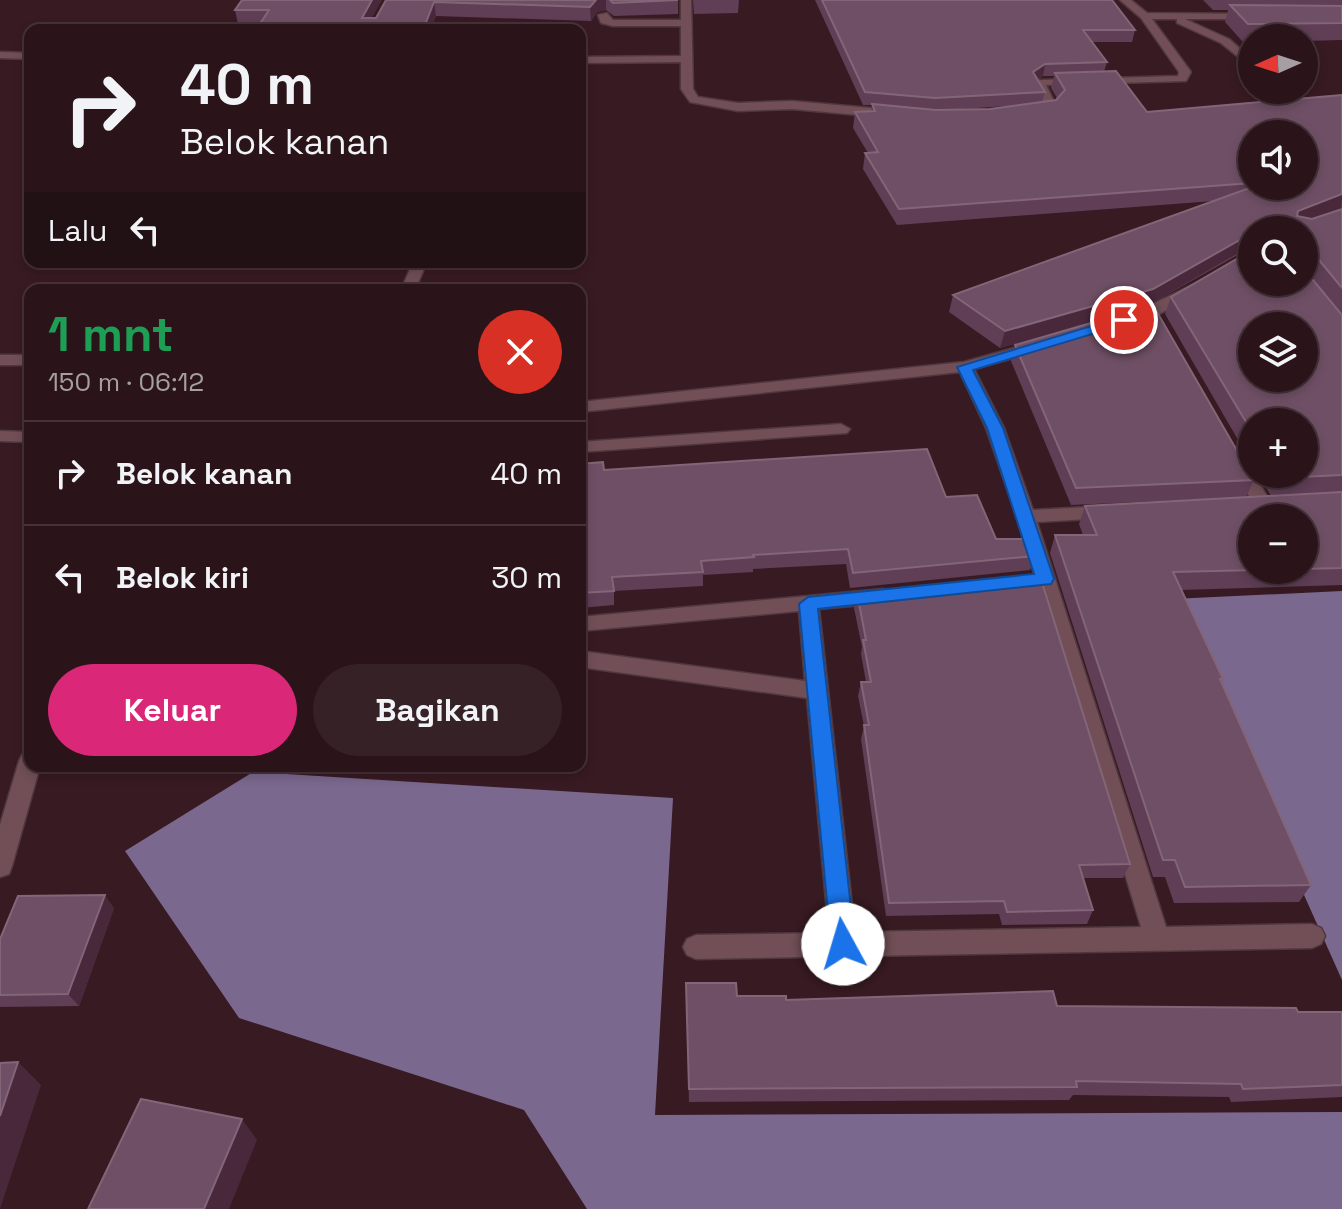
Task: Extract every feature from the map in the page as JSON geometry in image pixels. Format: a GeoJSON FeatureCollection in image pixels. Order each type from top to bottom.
{"type":"FeatureCollection","features":[{"type":"Feature","properties":{"kind":"street"},"geometry":{"type":"LineString","coordinates":[[686,0],[687,89],[694,100],[738,107],[792,105],[906,116]]}},
{"type":"Feature","properties":{"kind":"street"},"geometry":{"type":"LineString","coordinates":[[1018,114],[1051,108],[1039,85],[1044,82],[1182,79],[1185,72],[1145,16],[1125,0]]}},
{"type":"Feature","properties":{"kind":"street"},"geometry":{"type":"LineString","coordinates":[[603,15],[605,21],[613,23],[685,23]]}},
{"type":"Feature","properties":{"kind":"street"},"geometry":{"type":"LineString","coordinates":[[1145,16],[1259,16]]}},
{"type":"Feature","properties":{"kind":"street"},"geometry":{"type":"LineString","coordinates":[[1169,17],[1225,41],[1238,53]]}},
{"type":"Feature","properties":{"kind":"street"},"geometry":{"type":"LineString","coordinates":[[0,55],[24,56]]}},
{"type":"Feature","properties":{"kind":"street"},"geometry":{"type":"LineString","coordinates":[[586,60],[686,59]]}},
{"type":"Feature","properties":{"kind":"street"},"geometry":{"type":"LineString","coordinates":[[1110,325],[1157,319],[1202,282]]}},
{"type":"Feature","properties":{"kind":"street"},"geometry":{"type":"LineString","coordinates":[[586,406],[965,367],[1053,342]]}},
{"type":"Feature","properties":{"kind":"street"},"geometry":{"type":"LineString","coordinates":[[0,360],[24,360]]}},
{"type":"Feature","properties":{"kind":"street"},"geometry":{"type":"LineString","coordinates":[[965,367],[995,428],[1026,517],[1037,580],[1157,938]]}},
{"type":"Feature","properties":{"kind":"street"},"geometry":{"type":"LineString","coordinates":[[586,447],[841,429]]}},
{"type":"Feature","properties":{"kind":"street"},"geometry":{"type":"LineString","coordinates":[[0,436],[24,437]]}},
{"type":"Feature","properties":{"kind":"street"},"geometry":{"type":"LineString","coordinates":[[1231,448],[1261,503]]}},
{"type":"Feature","properties":{"kind":"street"},"geometry":{"type":"LineString","coordinates":[[1026,517],[1120,512]]}},
{"type":"Feature","properties":{"kind":"street"},"geometry":{"type":"LineString","coordinates":[[586,623],[903,594]]}},
{"type":"Feature","properties":{"kind":"street"},"geometry":{"type":"LineString","coordinates":[[808,604],[843,944]]}},
{"type":"Feature","properties":{"kind":"street"},"geometry":{"type":"LineString","coordinates":[[586,660],[817,691]]}},
{"type":"Feature","properties":{"kind":"street"},"geometry":{"type":"LineString","coordinates":[[0,866],[27,772]]}},
{"type":"Feature","properties":{"kind":"street"},"geometry":{"type":"LineString","coordinates":[[696,947],[1312,936]]}},
{"type":"Feature","properties":{"kind":"shaded area"},"geometry":{"type":"Polygon","coordinates":[[[1342,591],[1342,980],[1172,599],[1342,591]]]}},
{"type":"Feature","properties":{"kind":"shaded area"},"geometry":{"type":"Polygon","coordinates":[[[253,772],[673,798],[655,1115],[1342,1112],[1342,1209],[587,1209],[524,1110],[239,1018],[125,851],[253,772]]]}},
{"type":"Feature","properties":{"kind":"building"},"geometry":{"type":"Polygon","coordinates":[[[242,0],[372,0],[362,18],[376,18],[386,0],[596,0],[590,7],[434,2],[425,24],[260,24],[269,10],[235,10],[242,0]]]}},
{"type":"Feature","properties":{"kind":"building"},"geometry":{"type":"Polygon","coordinates":[[[610,0],[678,0],[613,3],[610,0]]]}},
{"type":"Feature","properties":{"kind":"building"},"geometry":{"type":"Polygon","coordinates":[[[822,0],[1112,0],[1135,30],[1083,30],[1107,62],[1045,64],[1033,72],[1045,92],[935,98],[865,92],[822,0]]]}},
{"type":"Feature","properties":{"kind":"building"},"geometry":{"type":"Polygon","coordinates":[[[1230,5],[1342,6],[1342,23],[1248,24],[1230,5]]]}},
{"type":"Feature","properties":{"kind":"building"},"geometry":{"type":"Polygon","coordinates":[[[1116,71],[1147,112],[1239,104],[1318,104],[1318,97],[1342,95],[1342,194],[1298,211],[1297,216],[1238,216],[1238,241],[1153,289],[1005,331],[953,295],[1238,192],[1238,200],[1318,200],[1318,120],[1238,120],[1238,184],[899,209],[865,153],[878,152],[855,112],[875,111],[872,104],[936,110],[990,109],[1056,100],[1065,90],[1055,73],[1116,71]]]}},
{"type":"Feature","properties":{"kind":"building"},"geometry":{"type":"Polygon","coordinates":[[[1342,209],[1342,288],[1319,260],[1318,217],[1342,209]]]}},
{"type":"Feature","properties":{"kind":"building"},"geometry":{"type":"Polygon","coordinates":[[[1238,258],[1238,296],[1318,296],[1318,286],[1342,315],[1342,475],[1318,476],[1318,408],[1238,409],[1171,297],[1238,258]]]}},
{"type":"Feature","properties":{"kind":"building"},"geometry":{"type":"Polygon","coordinates":[[[1153,305],[1238,452],[1238,481],[1076,488],[1015,345],[1153,305]]]}},
{"type":"Feature","properties":{"kind":"building"},"geometry":{"type":"Polygon","coordinates":[[[927,449],[946,497],[977,495],[996,539],[1029,539],[1034,556],[853,573],[848,549],[753,555],[701,561],[703,572],[612,577],[614,591],[586,593],[586,463],[603,462],[604,470],[927,449]]]}},
{"type":"Feature","properties":{"kind":"building"},"geometry":{"type":"Polygon","coordinates":[[[1342,492],[1342,568],[1318,569],[1318,504],[1238,504],[1238,570],[1173,572],[1223,679],[1220,679],[1311,885],[1185,887],[1175,860],[1163,860],[1055,535],[1097,535],[1085,506],[1342,492]]]}},
{"type":"Feature","properties":{"kind":"building"},"geometry":{"type":"Polygon","coordinates":[[[1040,576],[1130,864],[1079,865],[1093,910],[1007,912],[1004,901],[889,903],[864,725],[869,725],[861,682],[871,682],[857,593],[1040,576]]]}},
{"type":"Feature","properties":{"kind":"building"},"geometry":{"type":"Polygon","coordinates":[[[105,895],[68,994],[0,995],[0,939],[18,896],[105,895]]]}},
{"type":"Feature","properties":{"kind":"building"},"geometry":{"type":"Polygon","coordinates":[[[686,983],[736,983],[737,996],[786,996],[786,1000],[1053,991],[1057,1006],[1296,1008],[1298,1012],[1342,1012],[1342,1085],[1243,1089],[1241,1084],[1076,1081],[1077,1087],[689,1089],[686,983]]]}},
{"type":"Feature","properties":{"kind":"building"},"geometry":{"type":"Polygon","coordinates":[[[18,1062],[0,1116],[0,1063],[18,1062]]]}},
{"type":"Feature","properties":{"kind":"building"},"geometry":{"type":"Polygon","coordinates":[[[141,1099],[242,1119],[204,1209],[88,1209],[141,1099]]]}},
{"type":"Feature","properties":{"kind":"route"},"geometry":{"type":"LineString","coordinates":[[843,944],[808,604],[1045,579],[995,428],[965,367],[1124,320]]}}]}
